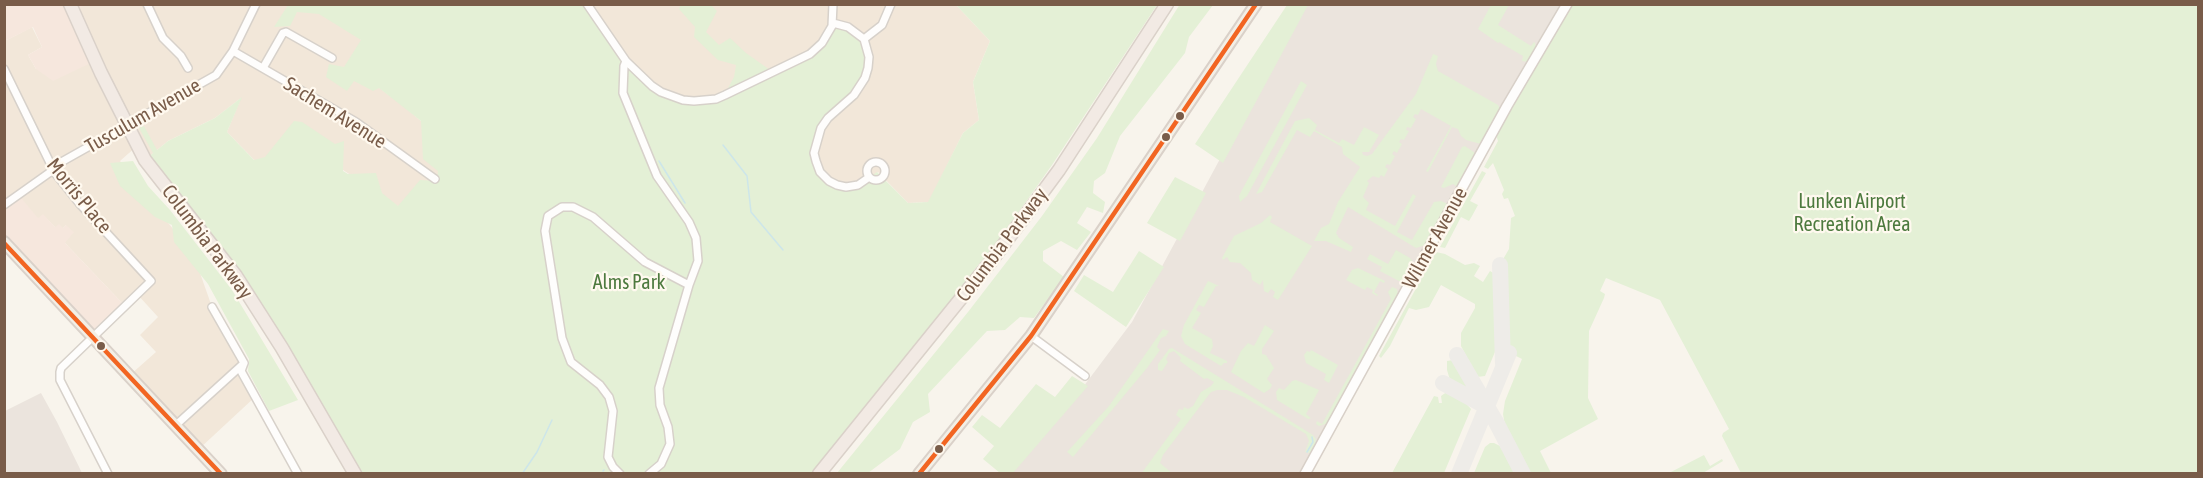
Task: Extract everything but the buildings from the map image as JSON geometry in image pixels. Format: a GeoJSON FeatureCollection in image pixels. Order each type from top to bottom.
{"type":"FeatureCollection","features":[{"type":"Feature","properties":{"kind":"highway","name":"Columbia Parkway"},"geometry":{"type":"LineString","coordinates":[[70,4],[145,160],[212,243],[256,307],[355,474]]}},
{"type":"Feature","properties":{"kind":"highway","name":"Columbia Parkway"},"geometry":{"type":"LineString","coordinates":[[819,474],[1025,216],[1059,170],[1167,4]]}},
{"type":"Feature","properties":{"kind":"highway","name":"Columbia Parkway"},"geometry":{"type":"LineString","coordinates":[[829,474],[954,321],[1050,196],[1174,4]]}},
{"type":"Feature","properties":{"kind":"main road"},"geometry":{"type":"LineString","coordinates":[[919,474],[1032,336],[1256,4]]}},
{"type":"Feature","properties":{"kind":"main road"},"geometry":{"type":"LineString","coordinates":[[4,242],[221,474]]}},
{"type":"Feature","properties":{"kind":"street"},"geometry":{"type":"LineString","coordinates":[[147,4],[163,38],[181,56],[188,68]]}},
{"type":"Feature","properties":{"kind":"street","name":"Tusculum Avenue"},"geometry":{"type":"LineString","coordinates":[[4,205],[53,169],[216,75],[233,51],[256,4]]}},
{"type":"Feature","properties":{"kind":"street"},"geometry":{"type":"LineString","coordinates":[[587,4],[626,61],[652,86],[683,100],[694,101],[716,99],[810,54],[822,43],[833,23],[833,4]]}},
{"type":"Feature","properties":{"kind":"street"},"geometry":{"type":"LineString","coordinates":[[864,39],[882,25],[891,4]]}},
{"type":"Feature","properties":{"kind":"street","name":"Wilmer Avenue"},"geometry":{"type":"LineString","coordinates":[[1305,474],[1507,106],[1567,4]]}},
{"type":"Feature","properties":{"kind":"street"},"geometry":{"type":"LineString","coordinates":[[833,23],[848,27],[864,39],[869,57],[865,78],[854,95],[828,118],[821,128],[814,153],[820,172],[837,185],[858,185],[868,178]]}},
{"type":"Feature","properties":{"kind":"street"},"geometry":{"type":"LineString","coordinates":[[263,68],[283,33],[286,32],[332,58]]}},
{"type":"Feature","properties":{"kind":"street","name":"Sachem Avenue"},"geometry":{"type":"LineString","coordinates":[[233,51],[356,122],[435,179]]}},
{"type":"Feature","properties":{"kind":"street"},"geometry":{"type":"LineString","coordinates":[[626,61],[623,93],[657,176],[689,222],[696,238],[698,261],[659,388],[660,405],[668,427],[670,444],[664,460],[649,474]]}},
{"type":"Feature","properties":{"kind":"street","name":"Morris Place"},"geometry":{"type":"LineString","coordinates":[[4,69],[53,169],[80,203],[151,281],[93,337]]}},
{"type":"Feature","properties":{"kind":"street"},"geometry":{"type":"LineString","coordinates":[[620,474],[608,457],[613,411],[609,397],[600,385],[571,362],[564,346],[545,231],[547,219],[557,209],[573,207],[594,217],[645,262],[690,285]]}},
{"type":"Feature","properties":{"kind":"street"},"geometry":{"type":"LineString","coordinates":[[212,307],[244,363],[242,372],[298,474]]}},
{"type":"Feature","properties":{"kind":"street"},"geometry":{"type":"LineString","coordinates":[[1032,336],[1085,376]]}},
{"type":"Feature","properties":{"kind":"street"},"geometry":{"type":"LineString","coordinates":[[93,337],[61,368],[60,380],[108,474]]}},
{"type":"Feature","properties":{"kind":"street"},"geometry":{"type":"LineString","coordinates":[[176,425],[244,363]]}},
{"type":"Feature","properties":{"kind":"shaded area"},"geometry":{"type":"Polygon","coordinates":[[[86,4],[335,5],[361,40],[370,81],[449,145],[461,193],[414,217],[325,158],[263,169],[227,132],[241,98],[215,118],[168,141],[145,160],[137,146],[120,161],[194,256],[212,307],[244,363],[242,372],[255,397],[199,449],[130,375],[156,352],[140,335],[158,317],[137,294],[125,306],[65,243],[66,225],[63,228],[56,228],[43,215],[39,219],[5,204],[5,38],[7,40],[32,27],[42,47],[28,55],[36,69],[72,11],[86,4]]]}},
{"type":"Feature","properties":{"kind":"shaded area"},"geometry":{"type":"Polygon","coordinates":[[[5,5],[86,5],[72,11],[95,61],[53,81],[36,69],[28,55],[42,47],[33,27],[7,40],[5,38],[5,5]]]}},
{"type":"Feature","properties":{"kind":"shaded area"},"geometry":{"type":"Polygon","coordinates":[[[587,5],[956,5],[990,41],[973,82],[979,120],[963,133],[929,202],[908,203],[878,172],[858,185],[846,187],[829,181],[816,161],[817,49],[725,95],[694,101],[661,92],[626,61],[587,5]]]}},
{"type":"Feature","properties":{"kind":"shaded area"},"geometry":{"type":"Polygon","coordinates":[[[1303,5],[1562,5],[1508,94],[1300,473],[1004,474],[1071,403],[1132,322],[1303,5]]]}},
{"type":"Feature","properties":{"kind":"shaded area"},"geometry":{"type":"Polygon","coordinates":[[[18,194],[38,218],[43,214],[55,227],[59,224],[63,228],[66,225],[74,232],[65,243],[125,306],[94,337],[5,242],[5,204],[18,194]]]}},
{"type":"Feature","properties":{"kind":"shaded area"},"geometry":{"type":"Polygon","coordinates":[[[41,393],[82,473],[5,473],[5,411],[41,393]]]}},
{"type":"Feature","properties":{"kind":"green space"},"geometry":{"type":"Polygon","coordinates":[[[681,4],[711,5],[717,11],[706,32],[719,45],[730,38],[770,70],[727,90],[734,77],[736,65],[718,60],[694,37],[695,27],[679,9],[681,4]]]}},
{"type":"Feature","properties":{"kind":"green space"},"geometry":{"type":"Polygon","coordinates":[[[1180,4],[1213,5],[1189,37],[1185,53],[1120,136],[1105,173],[1094,181],[1093,193],[1105,202],[1103,213],[1087,207],[1077,223],[1091,232],[1077,250],[1061,241],[1043,251],[1043,261],[1064,277],[1034,318],[1020,317],[1005,330],[987,331],[928,394],[930,412],[913,422],[900,449],[868,473],[837,473],[968,312],[1042,216],[1097,138],[1180,4]]]}},
{"type":"Feature","properties":{"kind":"green space","name":"Alms Park"},"geometry":{"type":"Polygon","coordinates":[[[288,5],[587,5],[626,61],[652,86],[683,100],[706,100],[810,54],[833,23],[853,30],[867,47],[865,78],[828,118],[814,153],[820,172],[837,185],[858,185],[877,172],[908,203],[928,202],[963,133],[979,120],[973,82],[990,41],[956,5],[1157,5],[1052,165],[998,241],[974,270],[979,277],[819,473],[355,473],[282,347],[145,160],[153,153],[139,128],[144,126],[157,150],[168,141],[215,118],[242,97],[227,132],[254,160],[265,157],[294,121],[302,122],[335,144],[344,141],[343,171],[348,174],[376,173],[382,193],[398,206],[420,180],[437,181],[438,171],[423,159],[421,121],[379,88],[373,91],[354,81],[347,91],[326,77],[329,64],[344,67],[361,40],[319,14],[297,12],[290,26],[274,27],[288,5]]]}},
{"type":"Feature","properties":{"kind":"green space"},"geometry":{"type":"Polygon","coordinates":[[[1287,5],[1308,5],[1223,163],[1195,144],[1287,5]]]}},
{"type":"Feature","properties":{"kind":"green space"},"geometry":{"type":"Polygon","coordinates":[[[1491,5],[1509,5],[1498,25],[1531,46],[1535,43],[1536,48],[1528,62],[1522,61],[1523,56],[1478,29],[1491,5]]]}},
{"type":"Feature","properties":{"kind":"green space","name":"Lunken Airport Recreation Area"},"geometry":{"type":"Polygon","coordinates":[[[1571,5],[2198,5],[2198,473],[1741,473],[1722,436],[1729,429],[1660,300],[1606,278],[1600,291],[1605,294],[1604,298],[1589,331],[1588,398],[1598,419],[1540,451],[1551,473],[1530,473],[1505,426],[1503,414],[1505,401],[1522,359],[1504,350],[1502,261],[1509,249],[1511,218],[1515,216],[1508,198],[1504,199],[1502,194],[1504,190],[1493,163],[1488,169],[1484,167],[1498,141],[1496,135],[1543,49],[1571,5]]]}},
{"type":"Feature","properties":{"kind":"green space"},"geometry":{"type":"Polygon","coordinates":[[[1433,54],[1438,56],[1436,64],[1438,71],[1498,105],[1500,109],[1481,144],[1466,140],[1458,129],[1452,127],[1428,172],[1426,171],[1451,126],[1421,109],[1418,115],[1415,114],[1413,117],[1416,119],[1411,128],[1407,127],[1406,130],[1409,131],[1404,140],[1401,139],[1399,142],[1402,144],[1397,153],[1394,151],[1392,154],[1395,156],[1390,165],[1387,164],[1385,167],[1388,169],[1384,177],[1373,176],[1367,181],[1369,183],[1363,197],[1369,203],[1366,210],[1395,226],[1413,194],[1416,196],[1397,232],[1412,240],[1434,202],[1441,201],[1448,204],[1425,245],[1416,248],[1348,207],[1336,233],[1339,238],[1353,247],[1351,252],[1326,241],[1314,241],[1321,228],[1329,224],[1338,202],[1360,167],[1343,154],[1342,147],[1314,131],[1310,137],[1297,130],[1262,192],[1256,194],[1295,121],[1309,118],[1317,125],[1315,130],[1339,143],[1342,139],[1354,145],[1364,127],[1379,135],[1369,152],[1362,152],[1367,156],[1372,154],[1416,94],[1433,54]]]}},
{"type":"Feature","properties":{"kind":"green space"},"geometry":{"type":"Polygon","coordinates":[[[1301,81],[1307,85],[1247,196],[1240,202],[1239,196],[1242,190],[1301,81]]]}},
{"type":"Feature","properties":{"kind":"green space"},"geometry":{"type":"Polygon","coordinates":[[[1465,146],[1475,153],[1457,188],[1453,184],[1441,187],[1462,147],[1465,146]]]}},
{"type":"Feature","properties":{"kind":"green space"},"geometry":{"type":"Polygon","coordinates":[[[133,161],[148,186],[170,210],[232,290],[298,400],[269,411],[248,371],[249,359],[208,284],[174,242],[172,225],[155,217],[120,186],[110,163],[133,161]]]}},
{"type":"Feature","properties":{"kind":"green space"},"geometry":{"type":"Polygon","coordinates":[[[1482,171],[1486,173],[1470,201],[1478,205],[1472,216],[1469,221],[1461,217],[1445,248],[1440,247],[1482,171]]]}},
{"type":"Feature","properties":{"kind":"green space"},"geometry":{"type":"Polygon","coordinates":[[[1175,177],[1206,193],[1180,241],[1147,223],[1175,177]]]}},
{"type":"Feature","properties":{"kind":"green space"},"geometry":{"type":"Polygon","coordinates":[[[1270,215],[1272,217],[1270,222],[1312,246],[1278,300],[1273,297],[1275,292],[1271,289],[1268,293],[1264,291],[1263,280],[1260,285],[1252,280],[1251,273],[1240,263],[1230,262],[1227,257],[1223,260],[1222,258],[1234,236],[1261,223],[1270,215]]]}},
{"type":"Feature","properties":{"kind":"green space"},"geometry":{"type":"Polygon","coordinates":[[[1396,250],[1410,258],[1415,265],[1404,281],[1399,281],[1380,271],[1382,267],[1367,259],[1370,254],[1388,264],[1396,250]]]}},
{"type":"Feature","properties":{"kind":"green space"},"geometry":{"type":"Polygon","coordinates":[[[1139,251],[1164,267],[1126,327],[1074,291],[1084,275],[1113,292],[1139,251]]]}},
{"type":"Feature","properties":{"kind":"green space"},"geometry":{"type":"Polygon","coordinates":[[[1436,252],[1445,254],[1465,265],[1474,263],[1480,266],[1474,276],[1483,282],[1490,271],[1495,274],[1497,347],[1485,376],[1477,377],[1461,346],[1461,333],[1475,304],[1441,285],[1429,307],[1416,310],[1409,308],[1390,346],[1381,358],[1379,356],[1436,252]]]}},
{"type":"Feature","properties":{"kind":"green space"},"geometry":{"type":"Polygon","coordinates":[[[1358,268],[1385,281],[1384,283],[1380,281],[1374,292],[1377,296],[1372,293],[1373,290],[1367,287],[1365,290],[1346,280],[1352,270],[1358,268]]]}},
{"type":"Feature","properties":{"kind":"green space"},"geometry":{"type":"Polygon","coordinates":[[[1208,281],[1219,286],[1216,286],[1204,307],[1199,305],[1196,310],[1201,313],[1192,328],[1212,339],[1213,346],[1210,353],[1227,361],[1221,366],[1185,344],[1181,336],[1184,325],[1208,281]]]}},
{"type":"Feature","properties":{"kind":"green space"},"geometry":{"type":"Polygon","coordinates":[[[1392,287],[1397,289],[1398,295],[1328,423],[1319,426],[1316,424],[1317,421],[1322,424],[1391,299],[1388,292],[1392,287]]]}},
{"type":"Feature","properties":{"kind":"green space"},"geometry":{"type":"Polygon","coordinates":[[[1265,325],[1274,331],[1262,349],[1262,354],[1266,355],[1274,368],[1267,379],[1272,385],[1264,393],[1231,372],[1241,351],[1248,343],[1254,346],[1265,325]]]}},
{"type":"Feature","properties":{"kind":"green space"},"geometry":{"type":"Polygon","coordinates":[[[1163,329],[1169,331],[1161,338],[1157,347],[1160,350],[1073,457],[1067,452],[1109,406],[1163,329]]]}},
{"type":"Feature","properties":{"kind":"green space"},"geometry":{"type":"Polygon","coordinates":[[[1172,348],[1313,435],[1316,439],[1315,448],[1310,453],[1305,452],[1309,441],[1306,434],[1244,397],[1227,390],[1217,390],[1211,392],[1163,455],[1160,463],[1172,473],[1141,474],[1181,419],[1176,415],[1179,409],[1183,410],[1184,407],[1188,409],[1193,406],[1201,392],[1214,382],[1207,378],[1204,379],[1180,361],[1181,358],[1174,351],[1169,353],[1166,359],[1168,362],[1162,371],[1158,370],[1158,364],[1172,348]]]}},
{"type":"Feature","properties":{"kind":"green space"},"geometry":{"type":"Polygon","coordinates":[[[1311,350],[1338,365],[1329,383],[1324,380],[1326,374],[1306,363],[1304,355],[1311,350]]]}},
{"type":"Feature","properties":{"kind":"green space"},"geometry":{"type":"Polygon","coordinates":[[[1453,360],[1459,365],[1470,384],[1466,390],[1450,380],[1447,361],[1453,360]]]}},
{"type":"Feature","properties":{"kind":"green space"},"geometry":{"type":"Polygon","coordinates":[[[1072,376],[1088,386],[1013,473],[1000,473],[983,459],[994,446],[972,427],[982,415],[1000,428],[1036,384],[1055,397],[1072,376]]]}},
{"type":"Feature","properties":{"kind":"green space"},"geometry":{"type":"Polygon","coordinates":[[[1296,380],[1319,390],[1306,414],[1311,418],[1308,419],[1277,400],[1276,392],[1279,388],[1284,390],[1296,380]]]}},
{"type":"Feature","properties":{"kind":"green space"},"geometry":{"type":"Polygon","coordinates":[[[1448,391],[1463,400],[1471,409],[1444,473],[1392,473],[1434,396],[1438,397],[1439,403],[1442,403],[1441,396],[1448,391]]]}},
{"type":"Feature","properties":{"kind":"green space"},"geometry":{"type":"Polygon","coordinates":[[[1490,443],[1500,446],[1515,473],[1474,473],[1485,447],[1490,443]]]}},
{"type":"Feature","properties":{"kind":"green space"},"geometry":{"type":"Polygon","coordinates":[[[1704,455],[1710,466],[1722,459],[1723,461],[1703,473],[1669,473],[1704,455]]]}},
{"type":"Feature","properties":{"kind":"waterway"},"geometry":{"type":"LineString","coordinates":[[723,145],[747,176],[751,212],[783,250]]}},
{"type":"Feature","properties":{"kind":"waterway"},"geometry":{"type":"LineString","coordinates":[[659,161],[685,203]]}},
{"type":"Feature","properties":{"kind":"waterway"},"geometry":{"type":"LineString","coordinates":[[522,474],[537,452],[552,420]]}},
{"type":"Feature","properties":{"kind":"waterway"},"geometry":{"type":"LineString","coordinates":[[1307,452],[1313,442],[1312,437]]}},
{"type":"Feature","properties":{"kind":"taxiway"},"geometry":{"type":"LineString","coordinates":[[1500,265],[1503,364]]}},
{"type":"Feature","properties":{"kind":"taxiway"},"geometry":{"type":"LineString","coordinates":[[1459,474],[1509,353]]}},
{"type":"Feature","properties":{"kind":"taxiway"},"geometry":{"type":"LineString","coordinates":[[1457,355],[1523,474]]}},
{"type":"Feature","properties":{"kind":"taxiway"},"geometry":{"type":"LineString","coordinates":[[1443,383],[1487,407]]}},
{"type":"Feature","properties":{"kind":"transit line"},"geometry":{"type":"LineString","coordinates":[[919,474],[1031,336],[1256,4]]}},
{"type":"Feature","properties":{"kind":"transit line"},"geometry":{"type":"LineString","coordinates":[[4,243],[221,474]]}}]}
